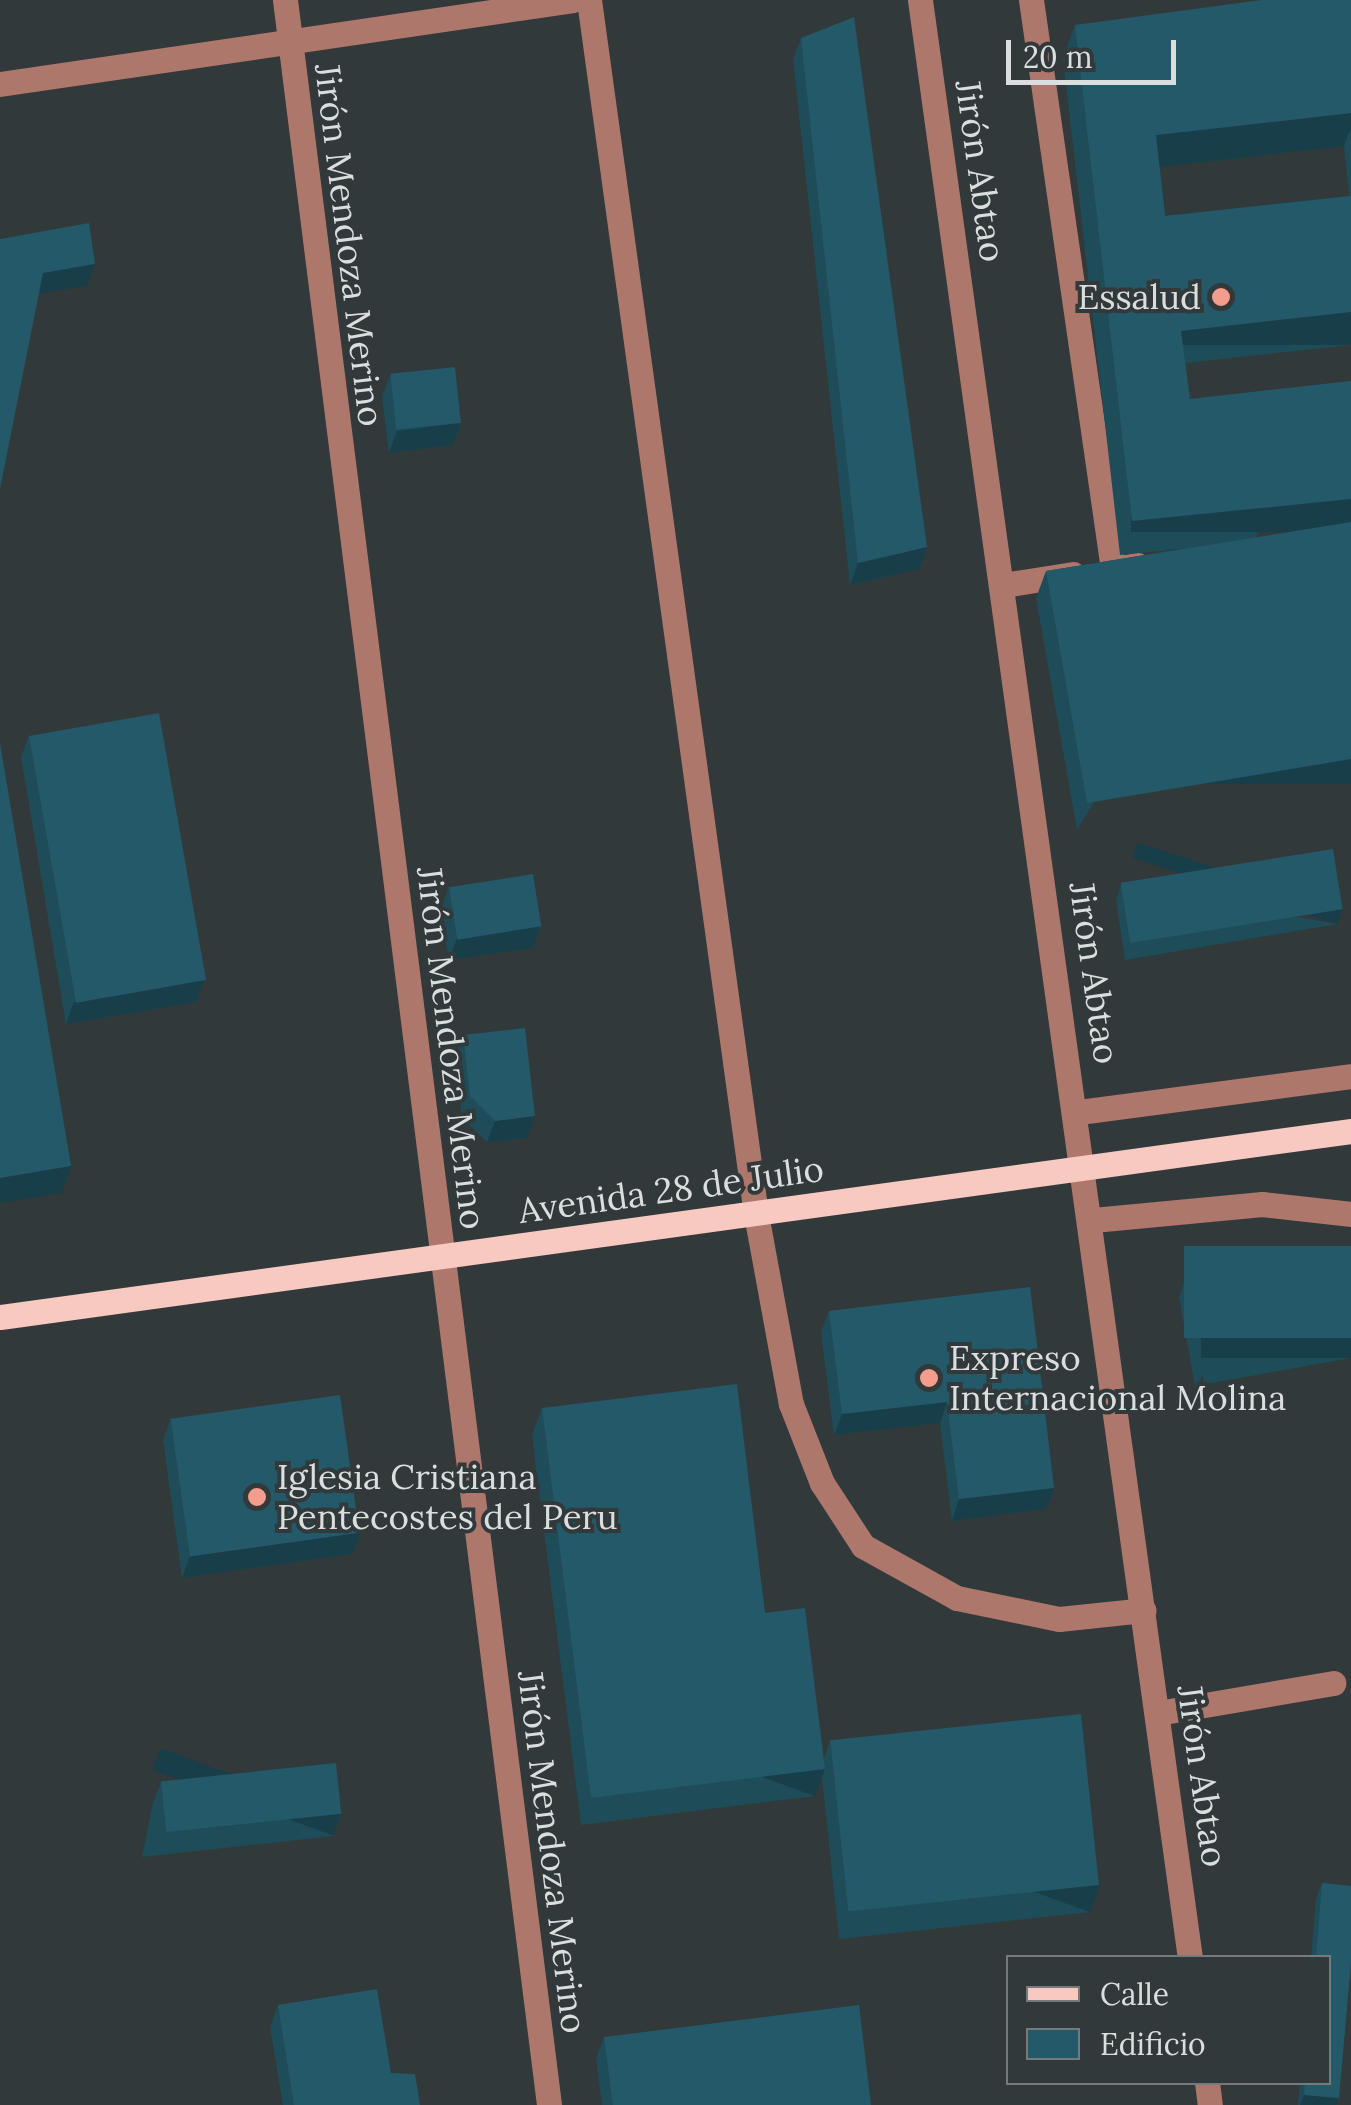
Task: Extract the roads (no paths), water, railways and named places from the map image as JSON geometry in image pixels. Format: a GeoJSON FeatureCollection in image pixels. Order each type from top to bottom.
{"type":"FeatureCollection","features":[{"type":"Feature","properties":{"kind":"main road","name":"Avenida 28 de Julio"},"geometry":{"type":"LineString","coordinates":[[0,1316],[1351,1131]]}},
{"type":"Feature","properties":{"kind":"street","name":"Jirón Mendoza Merino"},"geometry":{"type":"LineString","coordinates":[[285,0],[287,42],[548,2105]]}},
{"type":"Feature","properties":{"kind":"street"},"geometry":{"type":"LineString","coordinates":[[0,84],[573,0]]}},
{"type":"Feature","properties":{"kind":"street"},"geometry":{"type":"LineString","coordinates":[[589,0],[756,1214],[791,1404],[822,1483],[863,1546],[957,1598],[1059,1619],[1144,1610]]}},
{"type":"Feature","properties":{"kind":"street","name":"Jirón Abtao"},"geometry":{"type":"LineString","coordinates":[[920,0],[1094,1220],[1190,1955]]}},
{"type":"Feature","properties":{"kind":"street"},"geometry":{"type":"LineString","coordinates":[[1031,0],[1113,569]]}},
{"type":"Feature","properties":{"kind":"street"},"geometry":{"type":"LineString","coordinates":[[1003,584],[1168,561]]}},
{"type":"Feature","properties":{"kind":"street"},"geometry":{"type":"LineString","coordinates":[[1079,1112],[1351,1076]]}},
{"type":"Feature","properties":{"kind":"street"},"geometry":{"type":"LineString","coordinates":[[1094,1220],[1208,1206],[1351,1214]]}},
{"type":"Feature","properties":{"kind":"street"},"geometry":{"type":"LineString","coordinates":[[1158,1712],[1333,1682]]}},
{"type":"Feature","properties":{"kind":"place","name":"Essalud"},"geometry":{"type":"Point","coordinates":[1221,297]}},
{"type":"Feature","properties":{"kind":"place","name":"Expreso Internacional Molina"},"geometry":{"type":"Point","coordinates":[929,1378]}},
{"type":"Feature","properties":{"kind":"place","name":"Iglesia Cristiana Pentecostes del Peru"},"geometry":{"type":"Point","coordinates":[257,1497]}}]}
